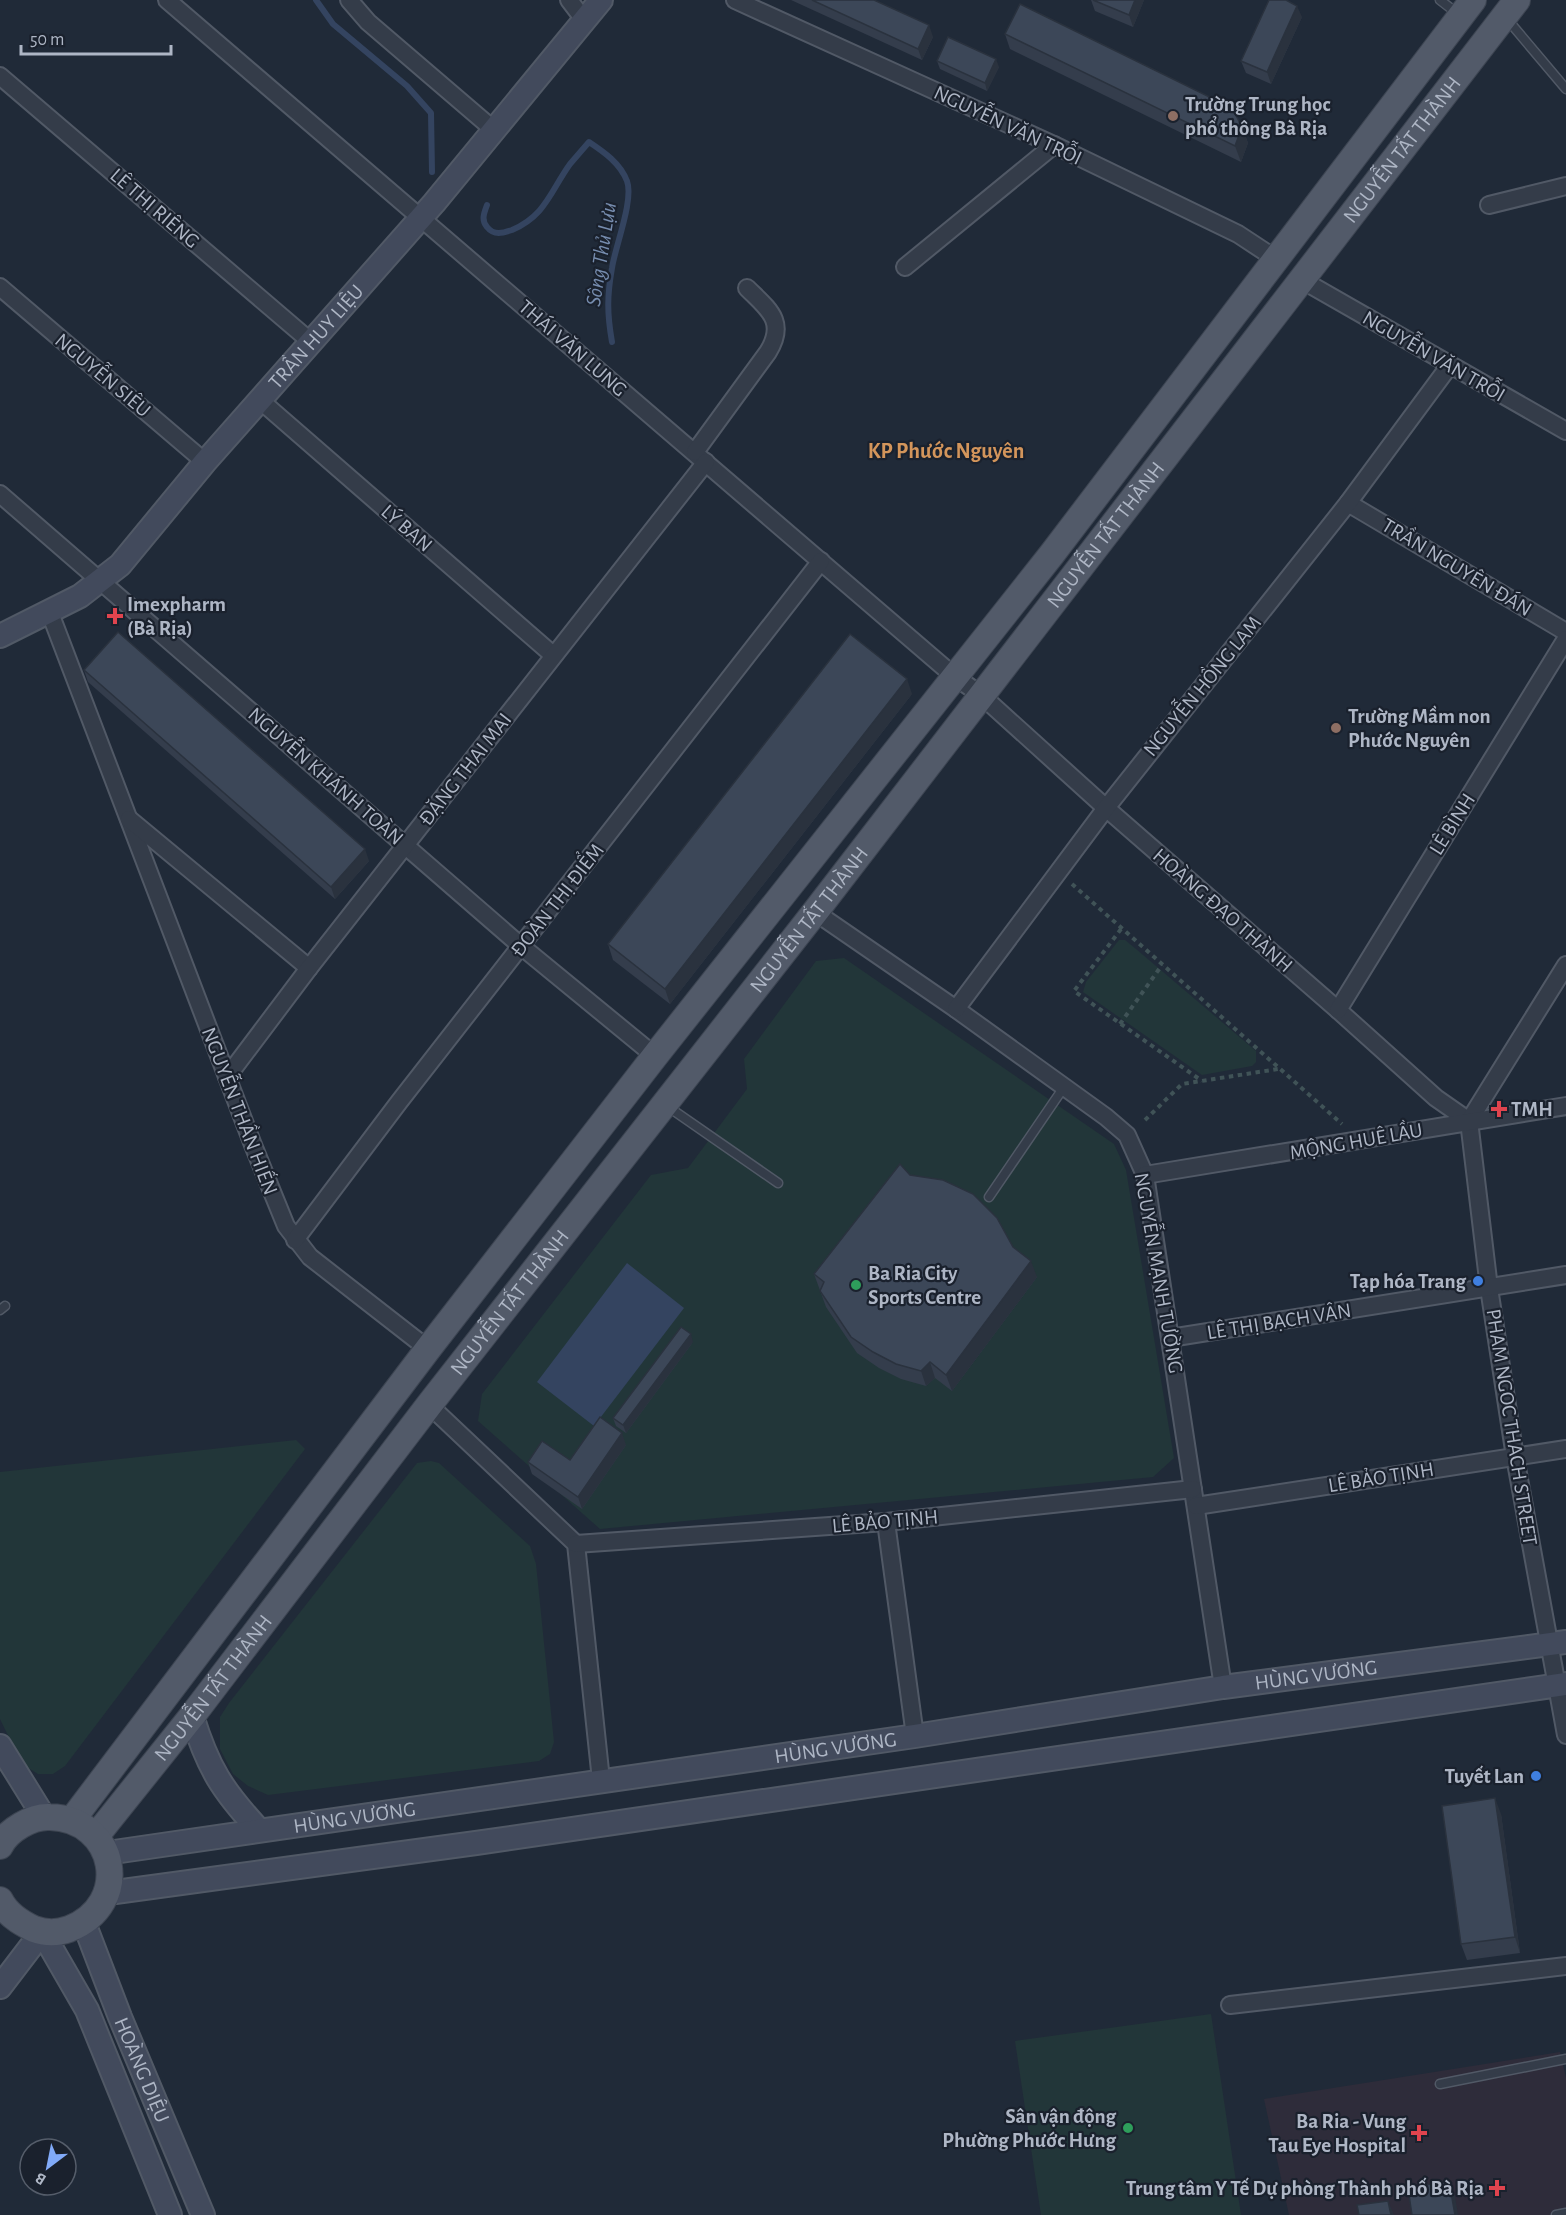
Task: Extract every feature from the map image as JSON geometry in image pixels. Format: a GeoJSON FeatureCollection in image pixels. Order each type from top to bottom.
{"type":"FeatureCollection","features":[{"type":"Feature","properties":{"kind":"main road","name":"TRẦN HUY LIỆU"},"geometry":{"type":"LineString","coordinates":[[0,636],[50,613],[102,581],[120,565],[205,462],[261,401],[310,341],[420,217],[601,0]]}},
{"type":"Feature","properties":{"kind":"main road","name":"NGUYỄN TẤT THÀNH"},"geometry":{"type":"LineString","coordinates":[[72,1820],[428,1349],[655,1056],[1052,554],[1467,8]]}},
{"type":"Feature","properties":{"kind":"main road","name":"NGUYỄN TẤT THÀNH"},"geometry":{"type":"LineString","coordinates":[[101,1845],[192,1716],[429,1405],[814,912],[1510,8]]}},
{"type":"Feature","properties":{"kind":"main road","name":"HÙNG VƯƠNG"},"geometry":{"type":"LineString","coordinates":[[101,1845],[259,1830],[915,1736],[1223,1687],[1558,1643]]}},
{"type":"Feature","properties":{"kind":"main road","name":"HÙNG VƯƠNG"},"geometry":{"type":"LineString","coordinates":[[108,1893],[476,1843],[1561,1685]]}},
{"type":"Feature","properties":{"kind":"main road"},"geometry":{"type":"LineString","coordinates":[[192,1716],[209,1764],[222,1788],[259,1830]]}},
{"type":"Feature","properties":{"kind":"main road"},"geometry":{"type":"LineString","coordinates":[[0,1746],[44,1817]]}},
{"type":"Feature","properties":{"kind":"main road"},"geometry":{"type":"LineString","coordinates":[[0,1900],[5,1911],[22,1926],[63,1931],[84,1923],[99,1909],[108,1893],[111,1873],[101,1845],[72,1820],[64,1817],[44,1817],[25,1823],[1,1841]]}},
{"type":"Feature","properties":{"kind":"main road","name":"HOÀNG DIỆU"},"geometry":{"type":"LineString","coordinates":[[84,1923],[120,2017],[203,2215]]}},
{"type":"Feature","properties":{"kind":"main road"},"geometry":{"type":"LineString","coordinates":[[0,1987],[22,1926]]}},
{"type":"Feature","properties":{"kind":"main road","name":"HOÀNG DIỆU"},"geometry":{"type":"LineString","coordinates":[[22,1926],[87,2010],[170,2215]]}},
{"type":"Feature","properties":{"kind":"street","name":"THÁI VĂN LUNG"},"geometry":{"type":"LineString","coordinates":[[167,0],[954,676],[981,695]]}},
{"type":"Feature","properties":{"kind":"street"},"geometry":{"type":"LineString","coordinates":[[349,0],[368,22],[494,130]]}},
{"type":"Feature","properties":{"kind":"street"},"geometry":{"type":"LineString","coordinates":[[569,0],[585,21]]}},
{"type":"Feature","properties":{"kind":"street","name":"NGUYỄN VĂN TRỖI"},"geometry":{"type":"LineString","coordinates":[[735,0],[1054,145],[1238,234],[1276,259]]}},
{"type":"Feature","properties":{"kind":"street","name":"LÊ THỊ RIÊNG"},"geometry":{"type":"LineString","coordinates":[[0,76],[310,341]]}},
{"type":"Feature","properties":{"kind":"street"},"geometry":{"type":"LineString","coordinates":[[905,267],[1054,145]]}},
{"type":"Feature","properties":{"kind":"street"},"geometry":{"type":"LineString","coordinates":[[1489,205],[1566,186]]}},
{"type":"Feature","properties":{"kind":"street","name":"NGUYỄN VĂN TRỖI"},"geometry":{"type":"LineString","coordinates":[[1302,280],[1566,431]]}},
{"type":"Feature","properties":{"kind":"street","name":"NGUYỄN SIÊU"},"geometry":{"type":"LineString","coordinates":[[0,287],[205,462]]}},
{"type":"Feature","properties":{"kind":"street","name":"ĐẶNG THAI MAI"},"geometry":{"type":"LineString","coordinates":[[227,1077],[553,655],[700,457],[776,336],[775,320],[747,288]]}},
{"type":"Feature","properties":{"kind":"street","name":"NGUYỄN HỒNG LAM"},"geometry":{"type":"LineString","coordinates":[[956,1009],[1057,871],[1348,503],[1450,365]]}},
{"type":"Feature","properties":{"kind":"street","name":"LÝ BAN"},"geometry":{"type":"LineString","coordinates":[[261,401],[553,655]]}},
{"type":"Feature","properties":{"kind":"street","name":"NGUYỄN KHÁNH TOÀN"},"geometry":{"type":"LineString","coordinates":[[0,494],[521,946],[655,1056]]}},
{"type":"Feature","properties":{"kind":"street","name":"TRẦN NGUYÊN ĐÁN"},"geometry":{"type":"LineString","coordinates":[[1348,503],[1566,632]]}},
{"type":"Feature","properties":{"kind":"street","name":"ĐOÀN THỊ ĐIỂM"},"geometry":{"type":"LineString","coordinates":[[296,1240],[399,1102],[821,561]]}},
{"type":"Feature","properties":{"kind":"street","name":"NGUYỄN THẦN HIẾN"},"geometry":{"type":"LineString","coordinates":[[50,613],[276,1203],[296,1240],[310,1257],[428,1349]]}},
{"type":"Feature","properties":{"kind":"street","name":"LÊ BÌNH"},"geometry":{"type":"LineString","coordinates":[[1338,1010],[1566,639]]}},
{"type":"Feature","properties":{"kind":"street","name":"HOÀNG ĐẠO THÀNH"},"geometry":{"type":"LineString","coordinates":[[981,695],[1436,1098],[1469,1121]]}},
{"type":"Feature","properties":{"kind":"street","name":"NGUYỄN THẦN HIẾN"},"geometry":{"type":"LineString","coordinates":[[128,818],[309,968]]}},
{"type":"Feature","properties":{"kind":"street","name":"NGUYỄN MẠNH TƯỜNG"},"geometry":{"type":"LineString","coordinates":[[814,912],[956,1009],[1127,1135],[1145,1175],[1223,1687]]}},
{"type":"Feature","properties":{"kind":"street"},"geometry":{"type":"LineString","coordinates":[[1469,1121],[1566,965]]}},
{"type":"Feature","properties":{"kind":"street","name":"MỘNG HUÊ LẦU"},"geometry":{"type":"LineString","coordinates":[[1145,1175],[1566,1106]]}},
{"type":"Feature","properties":{"kind":"street","name":"PHAM NGOC THACH STREET"},"geometry":{"type":"LineString","coordinates":[[1469,1121],[1489,1288],[1515,1457],[1558,1643],[1566,1735]]}},
{"type":"Feature","properties":{"kind":"street","name":"LÊ THỊ BẠCH VÂN"},"geometry":{"type":"LineString","coordinates":[[1170,1338],[1566,1275]]}},
{"type":"Feature","properties":{"kind":"street"},"geometry":{"type":"LineString","coordinates":[[429,1405],[576,1545],[601,1780]]}},
{"type":"Feature","properties":{"kind":"street","name":"LÊ BẢO TỊNH"},"geometry":{"type":"LineString","coordinates":[[576,1545],[1195,1498],[1566,1449]]}},
{"type":"Feature","properties":{"kind":"street"},"geometry":{"type":"LineString","coordinates":[[886,1522],[915,1736]]}},
{"type":"Feature","properties":{"kind":"street"},"geometry":{"type":"LineString","coordinates":[[1230,2005],[1566,1966]]}},
{"type":"Feature","properties":{"kind":"lane"},"geometry":{"type":"LineString","coordinates":[[1440,0],[1467,8]]}},
{"type":"Feature","properties":{"kind":"lane"},"geometry":{"type":"LineString","coordinates":[[1510,8],[1566,89]]}},
{"type":"Feature","properties":{"kind":"lane"},"geometry":{"type":"LineString","coordinates":[[990,1197],[1064,1087]]}},
{"type":"Feature","properties":{"kind":"lane"},"geometry":{"type":"LineString","coordinates":[[664,1104],[778,1183]]}},
{"type":"Feature","properties":{"kind":"lane"},"geometry":{"type":"LineString","coordinates":[[1440,2084],[1566,2060]]}},
{"type":"Feature","properties":{"kind":"lane"},"geometry":{"type":"LineString","coordinates":[[1556,2215],[1566,2212]]}},
{"type":"Feature","properties":{"kind":"path"},"geometry":{"type":"LineString","coordinates":[[1057,871],[1360,1141]]}},
{"type":"Feature","properties":{"kind":"path"},"geometry":{"type":"LineString","coordinates":[[1121,929],[1074,991],[1202,1081]]}},
{"type":"Feature","properties":{"kind":"path"},"geometry":{"type":"LineString","coordinates":[[1120,1024],[1162,965]]}},
{"type":"Feature","properties":{"kind":"path"},"geometry":{"type":"LineString","coordinates":[[1145,1120],[1182,1084],[1279,1069]]}},
{"type":"Feature","properties":{"kind":"shaded area","name":"Ba Ria - Vung Tau Eye Hospital"},"geometry":{"type":"Polygon","coordinates":[[[1560,2052],[1566,2078],[1566,2215],[1289,2215],[1264,2099],[1560,2052]]]}},
{"type":"Feature","properties":{"kind":"green space"},"geometry":{"type":"Polygon","coordinates":[[[1119,940],[1125,940],[1256,1051],[1256,1062],[1252,1066],[1202,1075],[1083,992],[1086,982],[1119,940]]]}},
{"type":"Feature","properties":{"kind":"green space","name":"Ba Ria City Sports Centre"},"geometry":{"type":"Polygon","coordinates":[[[844,958],[1114,1144],[1126,1170],[1174,1458],[1153,1477],[600,1529],[478,1421],[482,1394],[651,1175],[688,1168],[747,1089],[744,1059],[816,961],[844,958]]]}},
{"type":"Feature","properties":{"kind":"green space"},"geometry":{"type":"Polygon","coordinates":[[[296,1440],[305,1449],[65,1766],[53,1774],[38,1774],[22,1764],[0,1719],[0,1472],[296,1440]]]}},
{"type":"Feature","properties":{"kind":"green space"},"geometry":{"type":"Polygon","coordinates":[[[431,1461],[439,1463],[530,1546],[536,1564],[554,1742],[550,1754],[539,1761],[268,1795],[248,1786],[233,1774],[220,1749],[220,1717],[417,1463],[431,1461]]]}},
{"type":"Feature","properties":{"kind":"green space","name":"Sân vận động Phường Phước Hưng"},"geometry":{"type":"Polygon","coordinates":[[[1211,2014],[1241,2215],[1041,2215],[1015,2041],[1211,2014]]]}},
{"type":"Feature","properties":{"kind":"water"},"geometry":{"type":"Polygon","coordinates":[[[627,1263],[684,1308],[594,1426],[537,1382],[627,1263]]]}},
{"type":"Feature","properties":{"kind":"building"},"geometry":{"type":"Polygon","coordinates":[[[812,0],[874,0],[929,25],[918,49],[812,0]]]}},
{"type":"Feature","properties":{"kind":"building"},"geometry":{"type":"Polygon","coordinates":[[[1093,0],[1135,0],[1129,15],[1093,0]]]}},
{"type":"Feature","properties":{"kind":"building"},"geometry":{"type":"Polygon","coordinates":[[[1269,0],[1286,0],[1297,6],[1267,72],[1241,61],[1269,0]]]}},
{"type":"Feature","properties":{"kind":"building"},"geometry":{"type":"Polygon","coordinates":[[[1020,4],[1232,108],[1242,127],[1235,146],[1005,34],[1020,4]]]}},
{"type":"Feature","properties":{"kind":"building"},"geometry":{"type":"Polygon","coordinates":[[[948,37],[996,59],[985,83],[937,61],[948,37]]]}},
{"type":"Feature","properties":{"kind":"building"},"geometry":{"type":"Polygon","coordinates":[[[118,632],[365,849],[331,887],[84,670],[118,632]]]}},
{"type":"Feature","properties":{"kind":"building"},"geometry":{"type":"Polygon","coordinates":[[[850,634],[907,679],[665,989],[608,944],[850,634]]]}},
{"type":"Feature","properties":{"kind":"building"},"geometry":{"type":"Polygon","coordinates":[[[900,1164],[910,1175],[943,1180],[973,1194],[997,1218],[1013,1247],[1031,1261],[946,1375],[930,1362],[921,1371],[896,1364],[851,1337],[820,1291],[824,1282],[814,1274],[900,1164]]]}},
{"type":"Feature","properties":{"kind":"building"},"geometry":{"type":"Polygon","coordinates":[[[681,1327],[691,1334],[623,1425],[613,1418],[681,1327]]]}},
{"type":"Feature","properties":{"kind":"building"},"geometry":{"type":"Polygon","coordinates":[[[600,1417],[622,1433],[578,1497],[528,1462],[542,1441],[570,1460],[600,1417]]]}},
{"type":"Feature","properties":{"kind":"building"},"geometry":{"type":"Polygon","coordinates":[[[1495,1798],[1515,1937],[1461,1944],[1442,1806],[1495,1798]]]}},
{"type":"Feature","properties":{"kind":"building"},"geometry":{"type":"Polygon","coordinates":[[[1449,2181],[1455,2215],[1412,2215],[1408,2188],[1449,2181]]]}},
{"type":"Feature","properties":{"kind":"building"},"geometry":{"type":"Polygon","coordinates":[[[1388,2201],[1391,2215],[1359,2215],[1357,2205],[1388,2201]]]}},
{"type":"Feature","properties":{"kind":"waterway","name":"Sông Thủ Lựu"},"geometry":{"type":"LineString","coordinates":[[316,0],[333,24],[407,86],[431,113],[432,172]]}},
{"type":"Feature","properties":{"kind":"waterway","name":"Sông Thủ Lựu"},"geometry":{"type":"LineString","coordinates":[[487,205],[484,214],[487,227],[496,233],[509,231],[523,224],[540,210],[570,164],[589,142],[616,163],[627,181],[628,200],[609,287],[608,313],[612,342]]}},
{"type":"Feature","properties":{"kind":"place","name":"Trường Trung học phổ thông Bà Rịa"},"geometry":{"type":"Point","coordinates":[1173,116]}},
{"type":"Feature","properties":{"kind":"place","name":"Imexpharm (Bà Rịa)"},"geometry":{"type":"Point","coordinates":[115,616]}},
{"type":"Feature","properties":{"kind":"place","name":"Trường Mầm non Phước Nguyên"},"geometry":{"type":"Point","coordinates":[1336,728]}},
{"type":"Feature","properties":{"kind":"place","name":"TMH"},"geometry":{"type":"Point","coordinates":[1499,1109]}},
{"type":"Feature","properties":{"kind":"place","name":"Tạp hóa Trang"},"geometry":{"type":"Point","coordinates":[1478,1281]}},
{"type":"Feature","properties":{"kind":"place","name":"Ba Ria City Sports Centre"},"geometry":{"type":"Point","coordinates":[856,1285]}},
{"type":"Feature","properties":{"kind":"place","name":"Tuyết Lan"},"geometry":{"type":"Point","coordinates":[1536,1776]}},
{"type":"Feature","properties":{"kind":"place","name":"Sân vận động Phường Phước Hưng"},"geometry":{"type":"Point","coordinates":[1128,2128]}},
{"type":"Feature","properties":{"kind":"place","name":"Ba Ria - Vung Tau Eye Hospital"},"geometry":{"type":"Point","coordinates":[1419,2133]}},
{"type":"Feature","properties":{"kind":"place","name":"Trung tâm Y Tế Dự phòng Thành phố Bà Rịa"},"geometry":{"type":"Point","coordinates":[1497,2188]}},
{"type":"Feature","properties":{"kind":"district","name":"KP Phước Nguyên"},"geometry":{"type":"Point","coordinates":[946,450]}}]}
